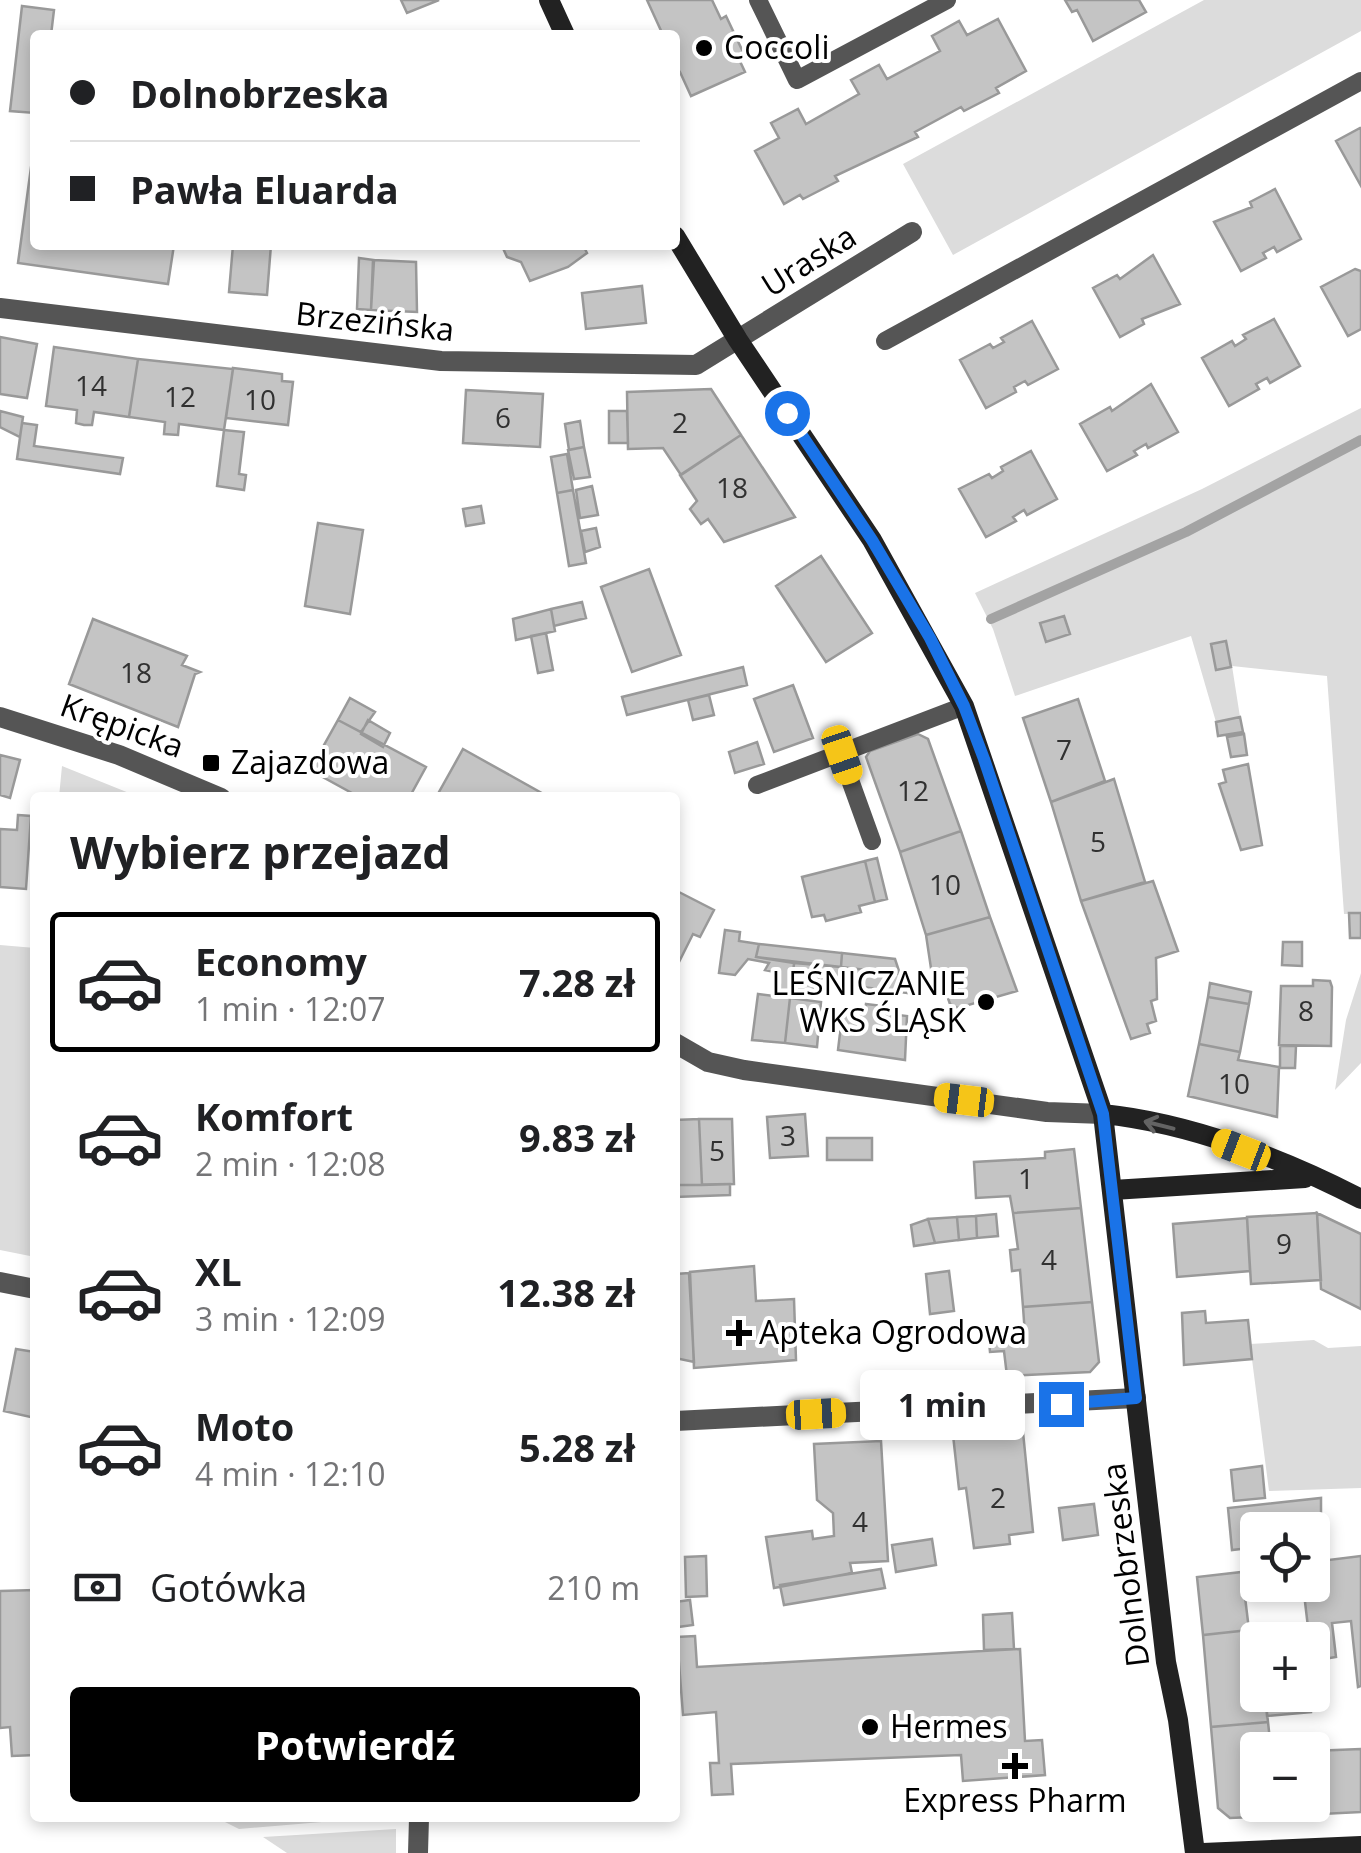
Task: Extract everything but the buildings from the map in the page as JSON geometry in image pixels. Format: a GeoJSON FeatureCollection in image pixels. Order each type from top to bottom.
{"type":"FeatureCollection","features":[{"type":"Feature","properties":{"kind":"street"},"geometry":{"type":"LineString","coordinates":[[549,0],[563,30]]}},
{"type":"Feature","properties":{"kind":"street","name":"Uraska"},"geometry":{"type":"LineString","coordinates":[[738,340],[912,232]]}},
{"type":"Feature","properties":{"kind":"street","name":"Dolnobrzeska"},"geometry":{"type":"LineString","coordinates":[[680,244],[738,340],[872,540],[964,706],[1103,1114],[1166,1662],[1178,1720],[1195,1853]]}},
{"type":"Feature","properties":{"kind":"street","name":"Brzezińska"},"geometry":{"type":"LineString","coordinates":[[0,308],[441,361],[520,366],[696,365],[738,340]]}},
{"type":"Feature","properties":{"kind":"street","name":"Krępicka"},"geometry":{"type":"LineString","coordinates":[[0,717],[120,755],[207,792]]}},
{"type":"Feature","properties":{"kind":"street"},"geometry":{"type":"LineString","coordinates":[[680,1046],[708,1062],[744,1070],[1047,1112],[1103,1114],[1190,1132],[1317,1178],[1361,1199]]}},
{"type":"Feature","properties":{"kind":"street"},"geometry":{"type":"LineString","coordinates":[[1113,1190],[1317,1178]]}},
{"type":"Feature","properties":{"kind":"street"},"geometry":{"type":"LineString","coordinates":[[0,1282],[30,1288]]}},
{"type":"Feature","properties":{"kind":"street"},"geometry":{"type":"LineString","coordinates":[[680,1420],[1136,1398]]}},
{"type":"Feature","properties":{"kind":"street"},"geometry":{"type":"LineString","coordinates":[[418,1853],[419,1822]]}},
{"type":"Feature","properties":{"kind":"street"},"geometry":{"type":"LineString","coordinates":[[1203,1853],[1361,1846]]}},
{"type":"Feature","properties":{"kind":"lane"},"geometry":{"type":"LineString","coordinates":[[758,0],[797,80],[947,0]]}},
{"type":"Feature","properties":{"kind":"lane"},"geometry":{"type":"LineString","coordinates":[[885,341],[1361,82]]}},
{"type":"Feature","properties":{"kind":"lane"},"geometry":{"type":"LineString","coordinates":[[757,785],[964,706]]}},
{"type":"Feature","properties":{"kind":"lane"},"geometry":{"type":"LineString","coordinates":[[842,755],[872,842]]}},
{"type":"Feature","properties":{"kind":"shaded area"},"geometry":{"type":"Polygon","coordinates":[[[1204,0],[1361,0],[1361,31],[953,255],[903,164],[1204,0]]]}},
{"type":"Feature","properties":{"kind":"shaded area"},"geometry":{"type":"Polygon","coordinates":[[[1361,408],[1361,938],[1350,938],[1349,914],[1344,914],[1327,676],[1232,666],[1240,717],[1216,722],[1191,636],[1015,696],[993,629],[975,593],[1202,489],[1361,408]]]}},
{"type":"Feature","properties":{"kind":"shaded area"},"geometry":{"type":"Polygon","coordinates":[[[62,766],[127,792],[59,792],[62,766]]]}},
{"type":"Feature","properties":{"kind":"shaded area"},"geometry":{"type":"Polygon","coordinates":[[[0,945],[30,948],[30,1256],[0,1250],[0,945]]]}},
{"type":"Feature","properties":{"kind":"shaded area"},"geometry":{"type":"Polygon","coordinates":[[[1361,973],[1361,1063],[1335,1090],[1346,1020],[1361,973]]]}},
{"type":"Feature","properties":{"kind":"shaded area"},"geometry":{"type":"Polygon","coordinates":[[[1314,1340],[1328,1348],[1361,1346],[1361,1488],[1269,1491],[1250,1344],[1314,1340]]]}},
{"type":"Feature","properties":{"kind":"shaded area"},"geometry":{"type":"Polygon","coordinates":[[[225,1822],[322,1822],[239,1829],[225,1822]]]}},
{"type":"Feature","properties":{"kind":"shaded area"},"geometry":{"type":"Polygon","coordinates":[[[396,1829],[396,1853],[287,1853],[263,1837],[396,1829]]]}},
{"type":"Feature","properties":{"kind":"waterway"},"geometry":{"type":"LineString","coordinates":[[991,619],[1186,532],[1361,440]]}},
{"type":"Feature","properties":{"kind":"place","name":"Coccoli"},"geometry":{"type":"Point","coordinates":[704,48]}},
{"type":"Feature","properties":{"kind":"place","name":"Zajazdowa"},"geometry":{"type":"Point","coordinates":[211,763]}},
{"type":"Feature","properties":{"kind":"place","name":"LEŚNICZANIE WKS ŚLĄSK"},"geometry":{"type":"Point","coordinates":[986,1002]}},
{"type":"Feature","properties":{"kind":"place","name":"Apteka Ogrodowa"},"geometry":{"type":"Point","coordinates":[739,1333]}},
{"type":"Feature","properties":{"kind":"place","name":"Hermes"},"geometry":{"type":"Point","coordinates":[870,1727]}},
{"type":"Feature","properties":{"kind":"place","name":"Express Pharm"},"geometry":{"type":"Point","coordinates":[1015,1766]}},
{"type":"Feature","properties":{"kind":"route"},"geometry":{"type":"LineString","coordinates":[[787,413],[872,540],[930,638],[964,706],[1042,924],[1103,1114],[1136,1398],[1061,1404]]}}]}
